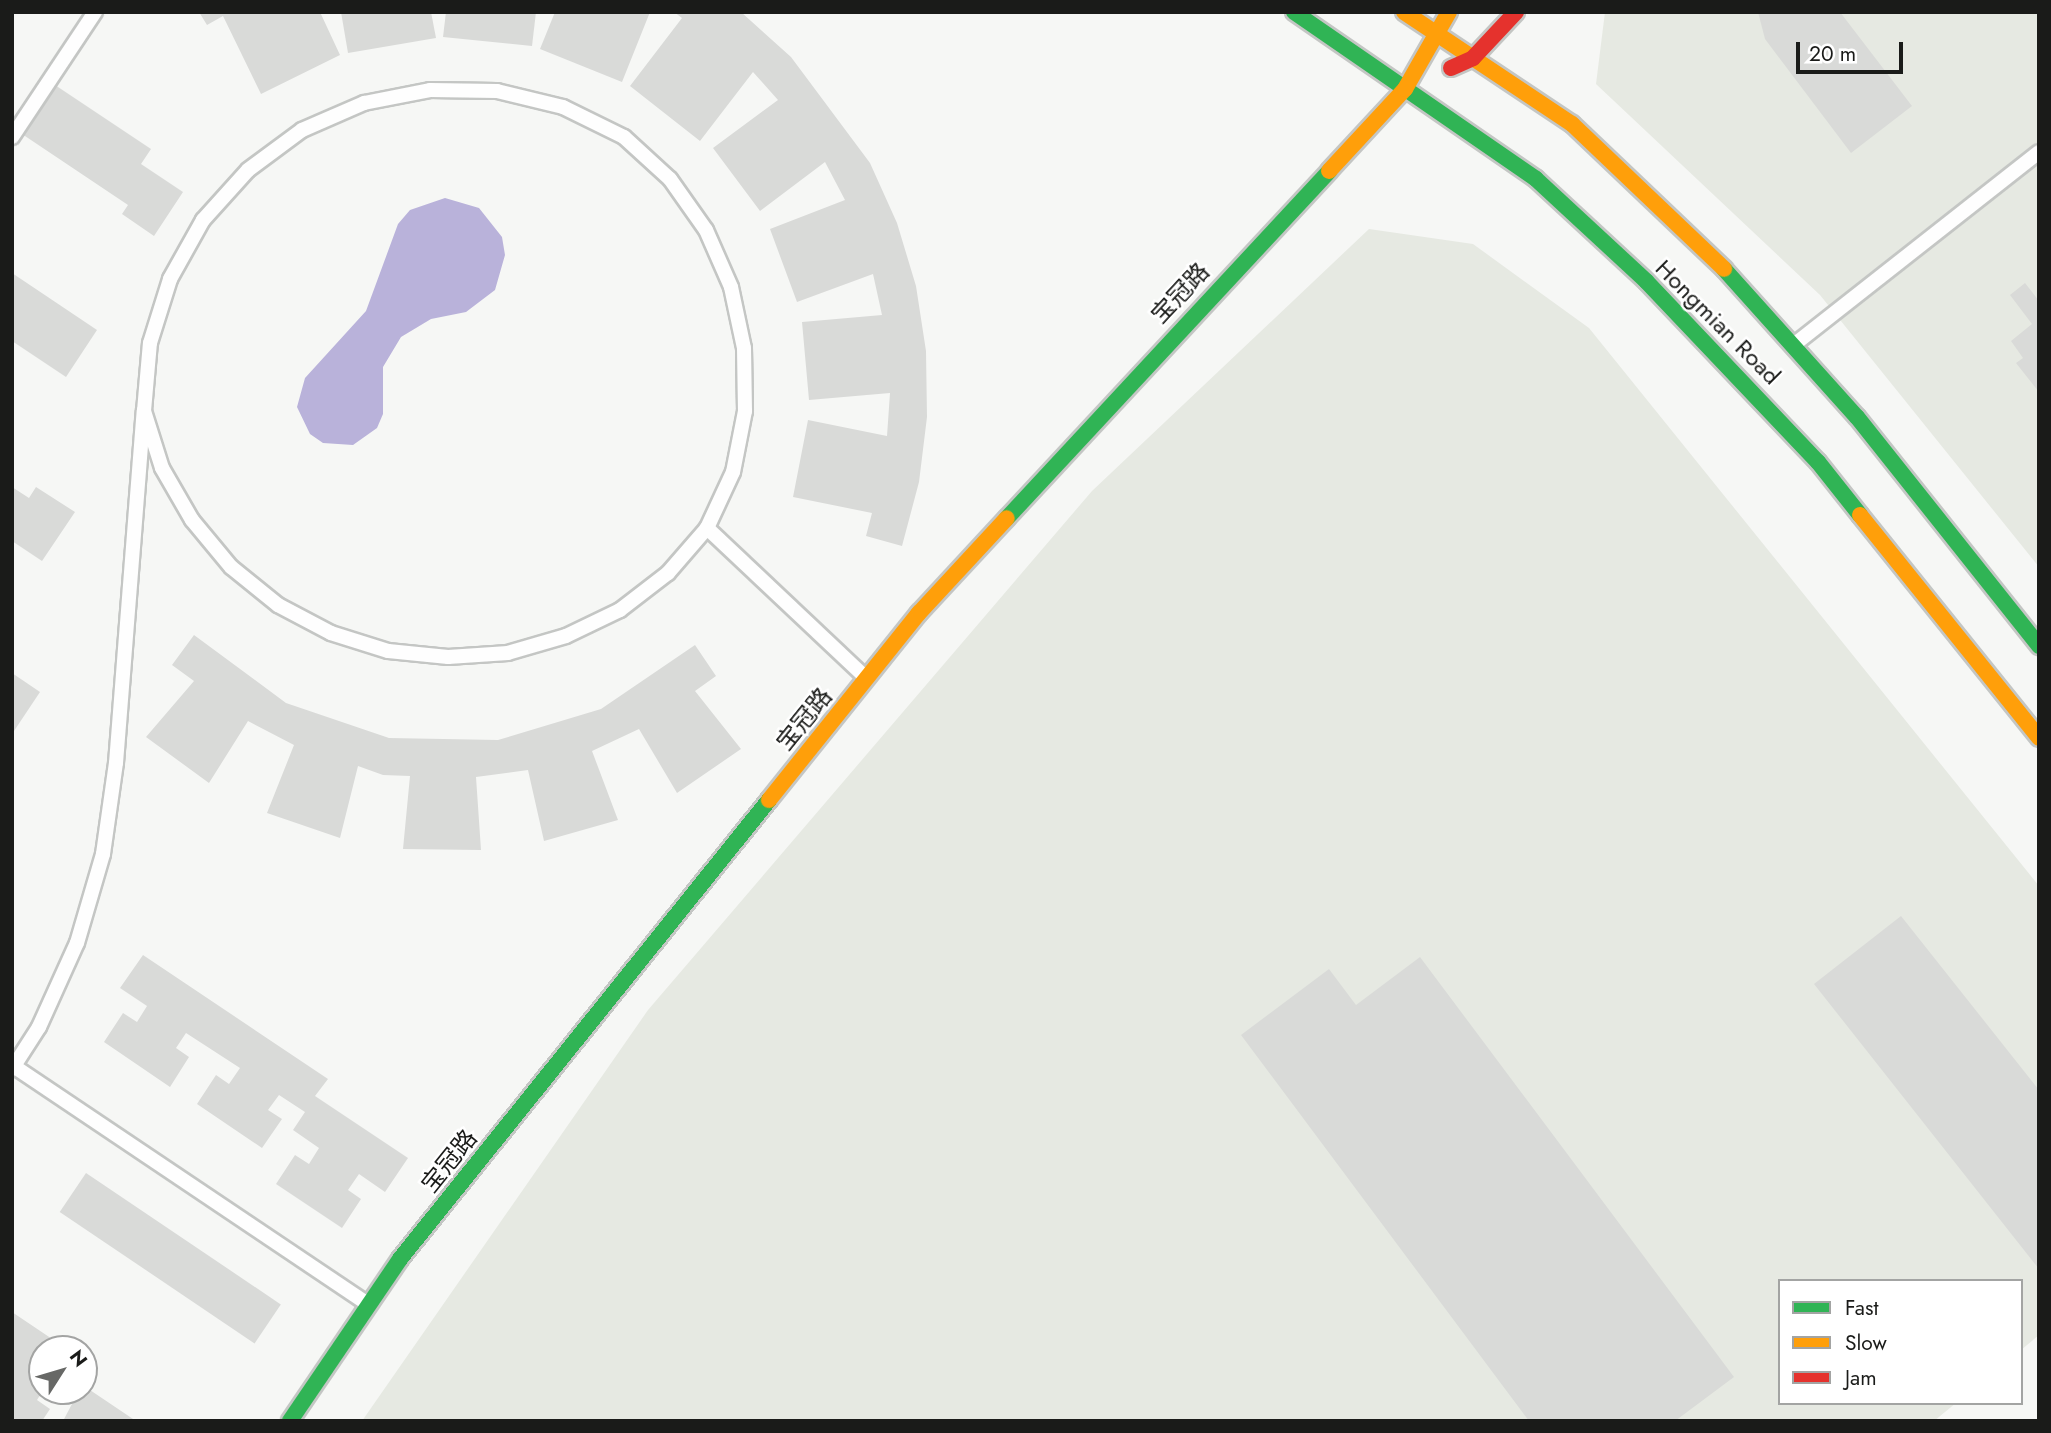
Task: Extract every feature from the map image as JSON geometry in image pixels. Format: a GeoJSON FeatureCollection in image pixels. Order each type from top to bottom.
{"type":"FeatureCollection","features":[{"type":"Feature","properties":{"kind":"street","name":"Hongmian Road"},"geometry":{"type":"LineString","coordinates":[[1294,12],[1535,180],[1748,383],[1883,540],[2039,738]]}},
{"type":"Feature","properties":{"kind":"street","name":"Hongmian Road"},"geometry":{"type":"LineString","coordinates":[[1404,12],[1572,124],[1664,209],[1794,345],[2039,646]]}},
{"type":"Feature","properties":{"kind":"street"},"geometry":{"type":"LineString","coordinates":[[1405,89],[1449,12]]}},
{"type":"Feature","properties":{"kind":"street"},"geometry":{"type":"LineString","coordinates":[[1405,89],[1472,58],[1516,12]]}},
{"type":"Feature","properties":{"kind":"street","name":"宝冠路"},"geometry":{"type":"LineString","coordinates":[[290,1421],[400,1259],[866,678],[1219,284],[1405,89]]}},
{"type":"Feature","properties":{"kind":"lane"},"geometry":{"type":"LineString","coordinates":[[12,137],[95,12]]}},
{"type":"Feature","properties":{"kind":"lane"},"geometry":{"type":"LineString","coordinates":[[144,411],[162,468],[186,510],[231,567],[299,616],[388,651],[448,657],[496,654],[566,636],[629,602],[668,573],[708,528],[733,472],[745,411],[744,348],[730,287],[706,230],[670,179],[624,136],[563,107],[497,91],[430,90],[364,103],[302,130],[248,170],[203,220],[170,279],[150,343],[144,411],[116,763],[103,854],[77,943],[39,1027],[13,1067],[369,1305]]}},
{"type":"Feature","properties":{"kind":"lane"},"geometry":{"type":"LineString","coordinates":[[1794,345],[2039,152]]}},
{"type":"Feature","properties":{"kind":"lane"},"geometry":{"type":"LineString","coordinates":[[708,528],[866,678]]}},
{"type":"Feature","properties":{"kind":"shaded area"},"geometry":{"type":"Polygon","coordinates":[[[1605,12],[2039,12],[2039,567],[1820,295],[1596,84],[1605,12]]]}},
{"type":"Feature","properties":{"kind":"shaded area"},"geometry":{"type":"Polygon","coordinates":[[[445,198],[479,208],[502,237],[505,255],[495,290],[466,312],[431,319],[401,337],[383,367],[383,414],[377,428],[353,445],[323,443],[310,434],[297,407],[305,378],[366,311],[398,224],[410,210],[445,198]]]}},
{"type":"Feature","properties":{"kind":"shaded area"},"geometry":{"type":"Polygon","coordinates":[[[1369,229],[1473,244],[1589,328],[2039,886],[2039,1335],[2023,1348],[2023,1279],[1778,1279],[1778,1405],[1954,1405],[1934,1421],[362,1421],[648,1010],[1092,491],[1369,229]]]}},
{"type":"Feature","properties":{"kind":"building"},"geometry":{"type":"Polygon","coordinates":[[[199,12],[320,12],[340,55],[261,94],[223,16],[207,25],[199,12]]]}},
{"type":"Feature","properties":{"kind":"building"},"geometry":{"type":"Polygon","coordinates":[[[341,12],[431,12],[436,38],[348,53],[341,12]]]}},
{"type":"Feature","properties":{"kind":"building"},"geometry":{"type":"Polygon","coordinates":[[[446,12],[536,12],[532,46],[443,37],[446,12]]]}},
{"type":"Feature","properties":{"kind":"building"},"geometry":{"type":"Polygon","coordinates":[[[555,12],[650,12],[622,82],[540,49],[555,12]]]}},
{"type":"Feature","properties":{"kind":"building"},"geometry":{"type":"Polygon","coordinates":[[[674,12],[741,12],[791,57],[870,163],[897,223],[916,286],[926,351],[927,417],[919,482],[902,546],[866,536],[872,513],[793,497],[808,420],[887,436],[890,393],[809,400],[802,322],[882,315],[873,274],[797,302],[770,229],[845,200],[825,162],[760,211],[713,148],[778,100],[753,72],[700,141],[630,86],[682,18],[674,12]]]}},
{"type":"Feature","properties":{"kind":"building"},"geometry":{"type":"Polygon","coordinates":[[[1758,12],[1840,12],[1912,106],[1851,153],[1765,39],[1758,12]]]}},
{"type":"Feature","properties":{"kind":"building"},"geometry":{"type":"Polygon","coordinates":[[[55,85],[151,149],[141,164],[183,192],[154,236],[122,214],[128,205],[22,134],[55,85]]]}},
{"type":"Feature","properties":{"kind":"building"},"geometry":{"type":"Polygon","coordinates":[[[12,273],[97,330],[66,377],[12,341],[12,273]]]}},
{"type":"Feature","properties":{"kind":"building"},"geometry":{"type":"Polygon","coordinates":[[[2025,283],[2039,301],[2039,392],[2016,363],[2023,358],[2011,341],[2032,324],[2010,295],[2025,283]]]}},
{"type":"Feature","properties":{"kind":"building"},"geometry":{"type":"Polygon","coordinates":[[[12,487],[29,498],[36,487],[75,512],[42,561],[12,541],[12,487]]]}},
{"type":"Feature","properties":{"kind":"building"},"geometry":{"type":"Polygon","coordinates":[[[194,635],[286,703],[389,738],[498,740],[601,709],[695,645],[716,676],[695,691],[741,749],[677,793],[639,729],[592,751],[618,820],[544,841],[528,770],[476,777],[481,850],[403,849],[410,776],[383,775],[358,766],[340,838],[267,813],[294,745],[248,721],[209,783],[146,737],[194,681],[172,665],[194,635]]]}},
{"type":"Feature","properties":{"kind":"building"},"geometry":{"type":"Polygon","coordinates":[[[12,673],[40,692],[12,734],[12,673]]]}},
{"type":"Feature","properties":{"kind":"building"},"geometry":{"type":"Polygon","coordinates":[[[1901,916],[2039,1090],[2039,1269],[1814,984],[1901,916]]]}},
{"type":"Feature","properties":{"kind":"building"},"geometry":{"type":"Polygon","coordinates":[[[143,955],[328,1079],[315,1096],[408,1158],[385,1192],[359,1174],[348,1190],[361,1199],[342,1228],[276,1184],[295,1155],[309,1164],[319,1148],[293,1130],[305,1112],[279,1095],[268,1110],[282,1119],[262,1148],[197,1104],[216,1075],[229,1084],[240,1068],[186,1033],[176,1048],[189,1057],[170,1087],[104,1042],[123,1013],[137,1022],[147,1006],[120,988],[143,955]]]}},
{"type":"Feature","properties":{"kind":"building"},"geometry":{"type":"Polygon","coordinates":[[[1420,957],[1734,1377],[1675,1421],[1529,1421],[1241,1035],[1329,969],[1356,1005],[1420,957]]]}},
{"type":"Feature","properties":{"kind":"building"},"geometry":{"type":"Polygon","coordinates":[[[86,1173],[281,1304],[255,1343],[60,1212],[86,1173]]]}},
{"type":"Feature","properties":{"kind":"building"},"geometry":{"type":"Polygon","coordinates":[[[12,1312],[46,1335],[28,1335],[28,1405],[44,1405],[50,1409],[42,1421],[12,1421],[12,1312]]]}},
{"type":"Feature","properties":{"kind":"building"},"geometry":{"type":"Polygon","coordinates":[[[98,1395],[136,1421],[63,1421],[71,1405],[98,1405],[98,1395]]]}},
{"type":"Feature","properties":{"kind":"traffic: fast"},"geometry":{"type":"LineString","coordinates":[[1294,12],[1536,179],[1646,281],[1818,462],[1860,515]]}},
{"type":"Feature","properties":{"kind":"traffic: fast"},"geometry":{"type":"LineString","coordinates":[[1007,518],[1329,171]]}},
{"type":"Feature","properties":{"kind":"traffic: fast"},"geometry":{"type":"LineString","coordinates":[[1724,269],[1857,417],[2039,646]]}},
{"type":"Feature","properties":{"kind":"traffic: fast"},"geometry":{"type":"LineString","coordinates":[[290,1421],[400,1259],[769,800]]}},
{"type":"Feature","properties":{"kind":"traffic: slow"},"geometry":{"type":"LineString","coordinates":[[1404,12],[1572,124],[1724,269]]}},
{"type":"Feature","properties":{"kind":"traffic: slow"},"geometry":{"type":"LineString","coordinates":[[1329,171],[1405,89],[1449,12]]}},
{"type":"Feature","properties":{"kind":"traffic: slow"},"geometry":{"type":"LineString","coordinates":[[1860,515],[2039,738]]}},
{"type":"Feature","properties":{"kind":"traffic: slow"},"geometry":{"type":"LineString","coordinates":[[769,800],[919,613],[1007,518]]}},
{"type":"Feature","properties":{"kind":"traffic: jam"},"geometry":{"type":"LineString","coordinates":[[1451,68],[1473,58],[1516,12]]}}]}
